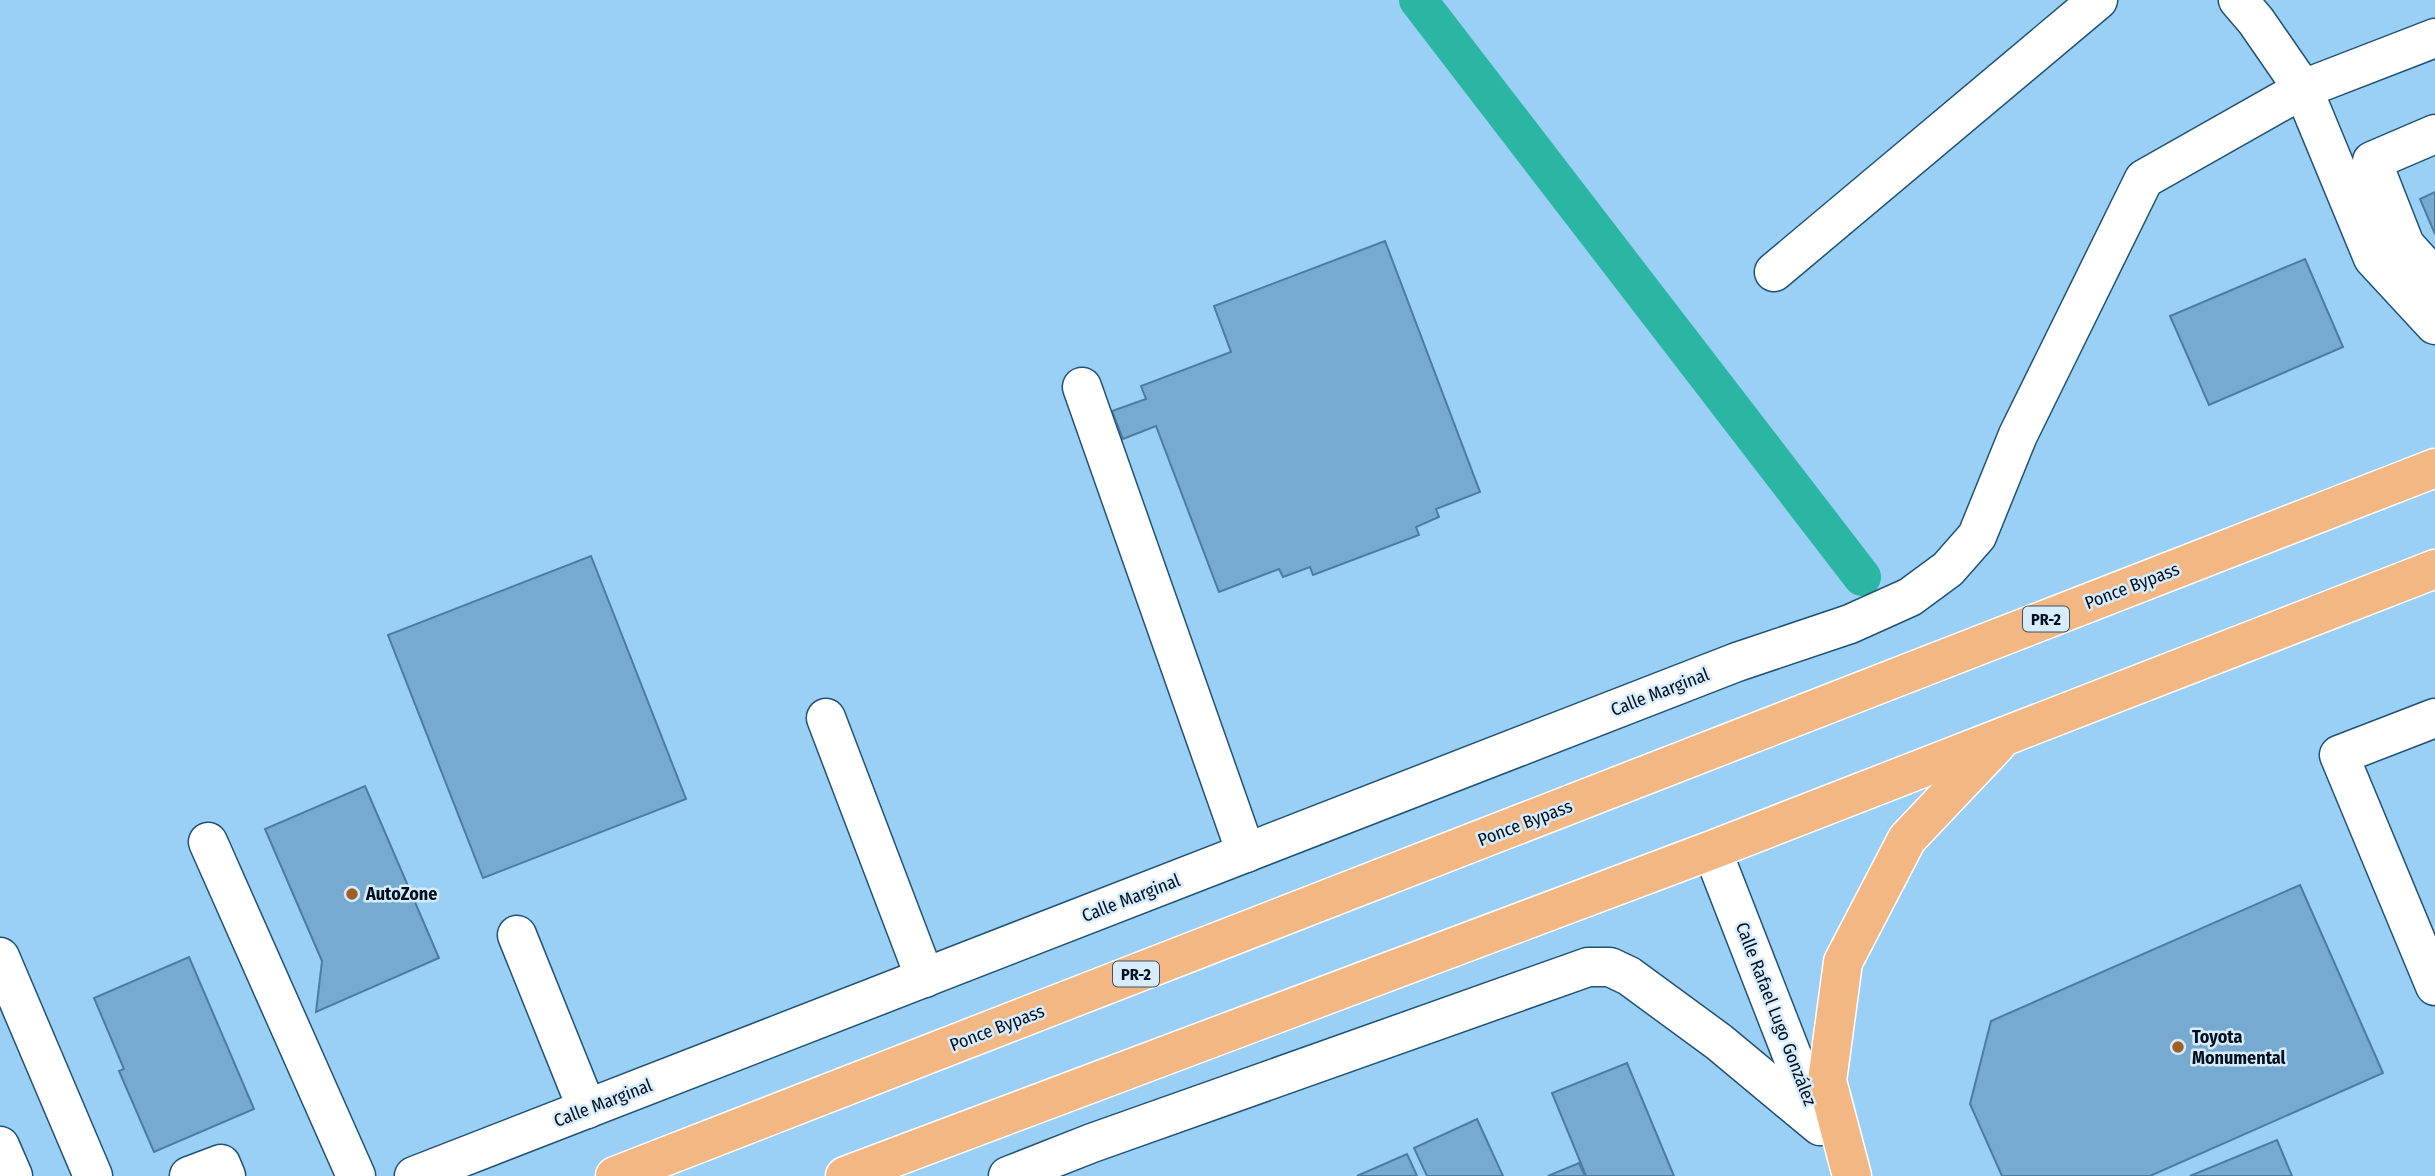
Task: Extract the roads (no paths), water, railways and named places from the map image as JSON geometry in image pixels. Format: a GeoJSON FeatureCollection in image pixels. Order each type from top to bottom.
{"type":"FeatureCollection","features":[{"type":"Feature","properties":{"kind":"highway","name":"Ponce Bypass"},"geometry":{"type":"LineString","coordinates":[[615,1176],[2435,468]]}},
{"type":"Feature","properties":{"kind":"highway"},"geometry":{"type":"LineString","coordinates":[[845,1176],[1712,850],[2435,569]]}},
{"type":"Feature","properties":{"kind":"highway"},"geometry":{"type":"LineString","coordinates":[[1852,1176],[1827,1081],[1843,962],[1907,839],[2006,735]]}},
{"type":"Feature","properties":{"kind":"street"},"geometry":{"type":"LineString","coordinates":[[1774,272],[2098,0]]}},
{"type":"Feature","properties":{"kind":"street"},"geometry":{"type":"LineString","coordinates":[[2238,0],[2256,21],[2303,89],[2373,258],[2435,325]]}},
{"type":"Feature","properties":{"kind":"street","name":"Calle Marginal"},"geometry":{"type":"LineString","coordinates":[[414,1176],[1737,662],[1850,624],[1910,597],[1948,569],[1977,536],[2018,435],[2144,179],[2303,89],[2435,38]]}},
{"type":"Feature","properties":{"kind":"street"},"geometry":{"type":"LineString","coordinates":[[2435,134],[2372,161],[2405,245],[2435,278]]}},
{"type":"Feature","properties":{"kind":"street"},"geometry":{"type":"LineString","coordinates":[[1082,387],[1246,853]]}},
{"type":"Feature","properties":{"kind":"street"},"geometry":{"type":"LineString","coordinates":[[826,718],[925,978]]}},
{"type":"Feature","properties":{"kind":"street"},"geometry":{"type":"LineString","coordinates":[[2435,718],[2339,755],[2435,986]]}},
{"type":"Feature","properties":{"kind":"street"},"geometry":{"type":"LineString","coordinates":[[208,842],[356,1176]]}},
{"type":"Feature","properties":{"kind":"street","name":"Calle Rafael Lugo González"},"geometry":{"type":"LineString","coordinates":[[1712,850],[1820,1126],[1846,1176]]}},
{"type":"Feature","properties":{"kind":"street"},"geometry":{"type":"LineString","coordinates":[[517,935],[587,1109]]}},
{"type":"Feature","properties":{"kind":"street"},"geometry":{"type":"LineString","coordinates":[[0,957],[93,1176]]}},
{"type":"Feature","properties":{"kind":"street"},"geometry":{"type":"LineString","coordinates":[[1008,1176],[1091,1143],[1588,967],[1609,967],[1629,976],[1719,1042],[1820,1126]]}},
{"type":"Feature","properties":{"kind":"street"},"geometry":{"type":"LineString","coordinates":[[0,1146],[13,1176]]}},
{"type":"Feature","properties":{"kind":"street"},"geometry":{"type":"LineString","coordinates":[[189,1176],[221,1164],[226,1176]]}},
{"type":"Feature","properties":{"kind":"waterway"},"geometry":{"type":"LineString","coordinates":[[1418,0],[1862,577]]}},
{"type":"Feature","properties":{"kind":"place","name":"AutoZone"},"geometry":{"type":"Point","coordinates":[352,894]}},
{"type":"Feature","properties":{"kind":"place","name":"Toyota Monumental"},"geometry":{"type":"Point","coordinates":[2178,1047]}}]}
